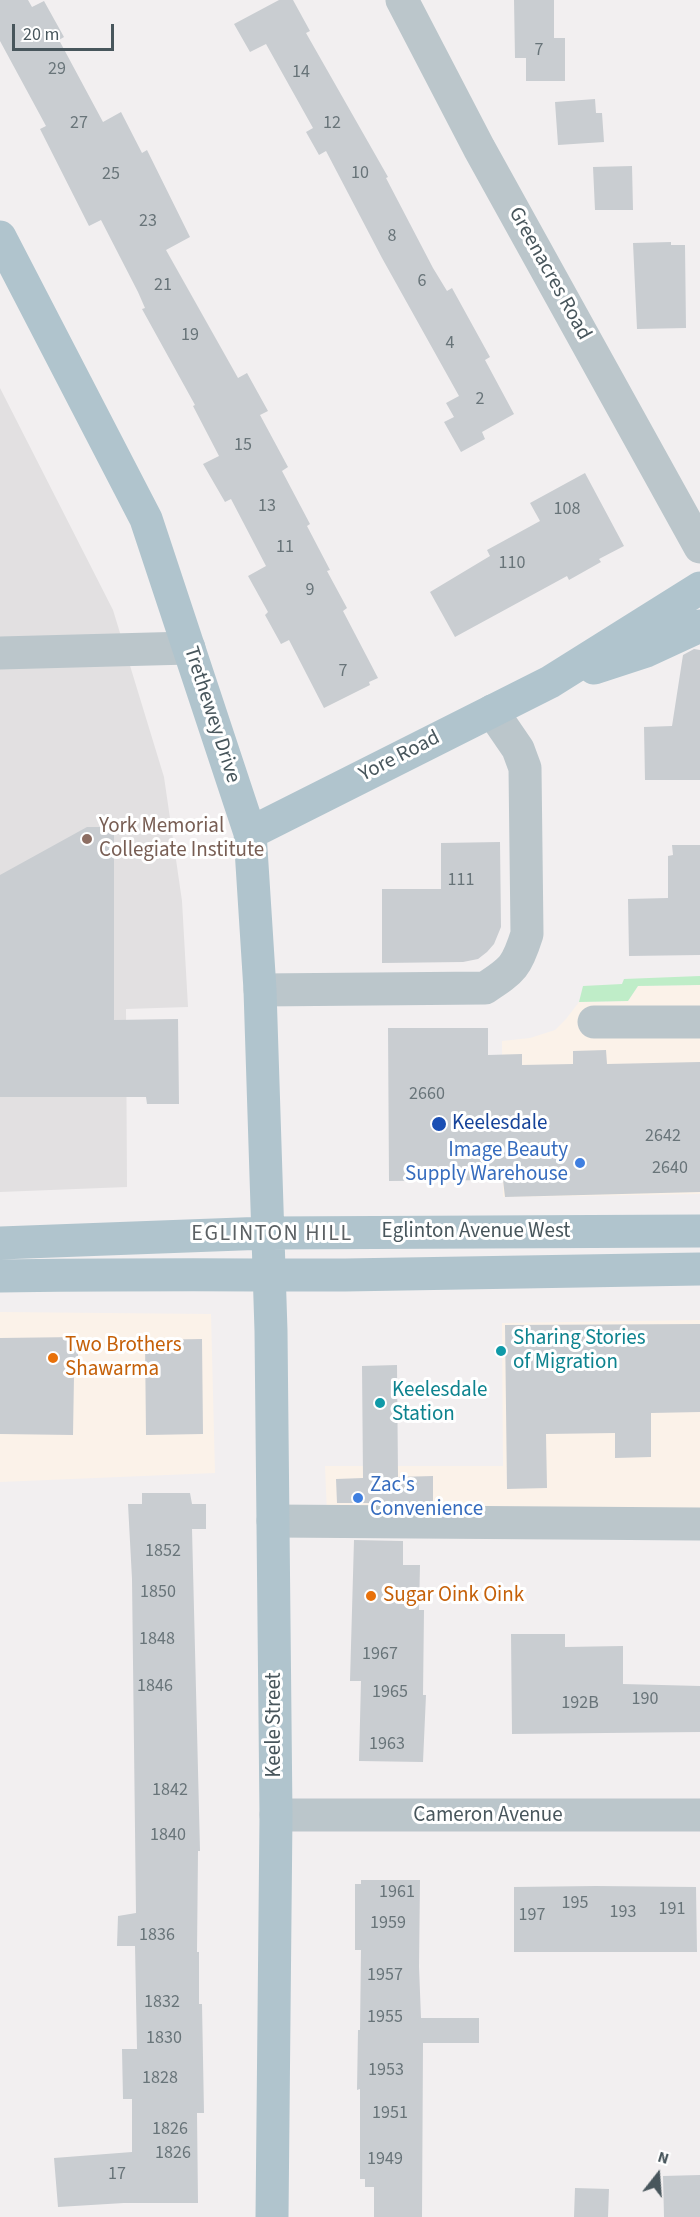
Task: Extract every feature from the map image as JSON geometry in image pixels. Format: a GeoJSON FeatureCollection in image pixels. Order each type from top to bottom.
{"type":"FeatureCollection","features":[{"type":"Feature","properties":{"kind":"main road","name":"Trethewey Drive"},"geometry":{"type":"LineString","coordinates":[[0,237],[146,519],[250,833],[260,990],[267,1233]]}},
{"type":"Feature","properties":{"kind":"main road","name":"Yore Road"},"geometry":{"type":"LineString","coordinates":[[250,833],[550,682],[700,588]]}},
{"type":"Feature","properties":{"kind":"main road","name":"Yore Road"},"geometry":{"type":"LineString","coordinates":[[550,682],[646,651],[700,626]]}},
{"type":"Feature","properties":{"kind":"main road","name":"Eglinton Avenue West"},"geometry":{"type":"LineString","coordinates":[[0,1243],[267,1233],[700,1231]]}},
{"type":"Feature","properties":{"kind":"main road","name":"Keele Street"},"geometry":{"type":"LineString","coordinates":[[267,1233],[271,1331],[276,1815],[272,2217]]}},
{"type":"Feature","properties":{"kind":"main road","name":"Eglinton Avenue West"},"geometry":{"type":"LineString","coordinates":[[0,1276],[117,1274],[182,1276],[700,1269]]}},
{"type":"Feature","properties":{"kind":"street","name":"Greenacres Road"},"geometry":{"type":"LineString","coordinates":[[402,0],[479,148],[700,547]]}},
{"type":"Feature","properties":{"kind":"street"},"geometry":{"type":"LineString","coordinates":[[0,653],[189,648]]}},
{"type":"Feature","properties":{"kind":"street"},"geometry":{"type":"LineString","coordinates":[[260,990],[485,988],[510,972],[521,954],[527,934],[525,768],[518,749],[492,711]]}},
{"type":"Feature","properties":{"kind":"street"},"geometry":{"type":"LineString","coordinates":[[594,1022],[700,1022]]}},
{"type":"Feature","properties":{"kind":"street"},"geometry":{"type":"LineString","coordinates":[[273,1521],[700,1524]]}},
{"type":"Feature","properties":{"kind":"street","name":"Cameron Avenue"},"geometry":{"type":"LineString","coordinates":[[276,1815],[700,1815]]}},
{"type":"Feature","properties":{"kind":"shaded area","name":"York Memorial Collegiate Institute"},"geometry":{"type":"Polygon","coordinates":[[[0,388],[113,610],[164,777],[182,901],[188,1007],[126,1009],[127,1187],[0,1192],[0,388]]]}},
{"type":"Feature","properties":{"kind":"shaded area"},"geometry":{"type":"Polygon","coordinates":[[[700,985],[700,1194],[503,1197],[502,1041],[530,1038],[555,1030],[579,1002],[628,1001],[638,986],[700,985]]]}},
{"type":"Feature","properties":{"kind":"shaded area"},"geometry":{"type":"Polygon","coordinates":[[[0,1312],[211,1314],[215,1473],[0,1482],[0,1312]]]}},
{"type":"Feature","properties":{"kind":"shaded area"},"geometry":{"type":"Polygon","coordinates":[[[700,1320],[700,1532],[328,1538],[325,1466],[503,1466],[502,1323],[700,1320]]]}},
{"type":"Feature","properties":{"kind":"green space"},"geometry":{"type":"Polygon","coordinates":[[[700,976],[700,985],[638,986],[628,1001],[579,1002],[583,986],[622,984],[624,979],[700,976]]]}},
{"type":"Feature","properties":{"kind":"building"},"geometry":{"type":"Polygon","coordinates":[[[0,0],[28,0],[32,7],[44,1],[64,37],[59,40],[103,122],[121,112],[142,153],[147,150],[190,237],[166,250],[238,378],[247,373],[268,411],[260,415],[288,467],[282,471],[310,524],[307,526],[347,608],[343,611],[378,678],[369,682],[370,685],[324,708],[289,640],[281,644],[265,615],[268,612],[248,576],[266,566],[231,499],[225,502],[203,464],[219,456],[193,406],[195,405],[142,309],[145,308],[138,292],[101,220],[89,226],[40,129],[46,126],[0,41],[0,0]]]}},
{"type":"Feature","properties":{"kind":"building"},"geometry":{"type":"Polygon","coordinates":[[[279,0],[293,0],[310,31],[306,33],[388,177],[386,178],[433,268],[447,291],[452,288],[490,357],[485,360],[514,414],[482,432],[485,439],[461,452],[444,422],[454,417],[446,403],[459,396],[382,258],[326,151],[319,155],[306,132],[313,128],[266,44],[250,52],[234,24],[279,0]]]}},
{"type":"Feature","properties":{"kind":"building"},"geometry":{"type":"Polygon","coordinates":[[[514,0],[554,0],[554,38],[565,38],[565,81],[526,81],[526,58],[515,58],[514,0]]]}},
{"type":"Feature","properties":{"kind":"building"},"geometry":{"type":"Polygon","coordinates":[[[595,99],[596,113],[602,113],[604,142],[558,145],[555,102],[595,99]]]}},
{"type":"Feature","properties":{"kind":"building"},"geometry":{"type":"Polygon","coordinates":[[[632,166],[633,210],[595,210],[593,167],[632,166]]]}},
{"type":"Feature","properties":{"kind":"building"},"geometry":{"type":"Polygon","coordinates":[[[671,242],[671,245],[685,245],[686,328],[637,329],[633,243],[671,242]]]}},
{"type":"Feature","properties":{"kind":"building"},"geometry":{"type":"Polygon","coordinates":[[[585,473],[624,546],[599,559],[601,562],[569,580],[567,576],[455,637],[430,592],[490,556],[487,550],[540,521],[530,503],[585,473]]]}},
{"type":"Feature","properties":{"kind":"building"},"geometry":{"type":"Polygon","coordinates":[[[694,649],[700,650],[700,780],[645,780],[644,727],[672,726],[683,655],[694,649]]]}},
{"type":"Feature","properties":{"kind":"building"},"geometry":{"type":"Polygon","coordinates":[[[87,827],[114,827],[114,1020],[178,1019],[179,1104],[147,1104],[146,1097],[0,1097],[0,875],[87,827]]]}},
{"type":"Feature","properties":{"kind":"building"},"geometry":{"type":"Polygon","coordinates":[[[500,842],[501,927],[494,944],[487,952],[478,959],[463,962],[382,963],[382,889],[441,889],[441,843],[500,842]]]}},
{"type":"Feature","properties":{"kind":"building"},"geometry":{"type":"Polygon","coordinates":[[[672,845],[700,845],[700,955],[629,956],[628,899],[668,898],[668,856],[673,855],[672,845]]]}},
{"type":"Feature","properties":{"kind":"building"},"geometry":{"type":"Polygon","coordinates":[[[388,1028],[488,1028],[488,1055],[522,1054],[522,1065],[573,1064],[573,1051],[606,1050],[607,1064],[700,1062],[700,1192],[505,1197],[503,1180],[389,1181],[388,1028]]]}},
{"type":"Feature","properties":{"kind":"building"},"geometry":{"type":"Polygon","coordinates":[[[700,1324],[700,1412],[651,1413],[651,1457],[615,1458],[615,1433],[546,1434],[547,1488],[507,1489],[505,1325],[700,1324]]]}},
{"type":"Feature","properties":{"kind":"building"},"geometry":{"type":"Polygon","coordinates":[[[78,1337],[78,1377],[74,1376],[73,1435],[0,1434],[0,1338],[78,1337]]]}},
{"type":"Feature","properties":{"kind":"building"},"geometry":{"type":"Polygon","coordinates":[[[202,1339],[203,1434],[146,1435],[145,1340],[202,1339]]]}},
{"type":"Feature","properties":{"kind":"building"},"geometry":{"type":"Polygon","coordinates":[[[397,1365],[398,1477],[433,1476],[433,1503],[337,1503],[336,1479],[363,1478],[362,1366],[397,1365]]]}},
{"type":"Feature","properties":{"kind":"building"},"geometry":{"type":"Polygon","coordinates":[[[142,1493],[190,1493],[192,1504],[206,1504],[206,1529],[192,1529],[200,1851],[198,1851],[197,1952],[199,1952],[199,2004],[202,2004],[204,2113],[197,2113],[198,2203],[124,2203],[58,2207],[54,2158],[132,2152],[132,2099],[123,2099],[122,2049],[137,2049],[135,1946],[117,1946],[118,1916],[136,1913],[132,1579],[128,1504],[142,1504],[142,1493]]]}},
{"type":"Feature","properties":{"kind":"building"},"geometry":{"type":"Polygon","coordinates":[[[354,1540],[403,1541],[403,1565],[420,1565],[419,1610],[424,1610],[423,1695],[426,1695],[423,1762],[359,1761],[361,1681],[350,1681],[354,1540]]]}},
{"type":"Feature","properties":{"kind":"building"},"geometry":{"type":"Polygon","coordinates":[[[511,1634],[565,1634],[565,1647],[623,1646],[623,1684],[700,1686],[700,1732],[512,1734],[511,1634]]]}},
{"type":"Feature","properties":{"kind":"building"},"geometry":{"type":"Polygon","coordinates":[[[361,1880],[420,1880],[421,2018],[479,2018],[479,2043],[423,2043],[422,2217],[374,2217],[374,2187],[365,2187],[365,2179],[360,2179],[360,2089],[357,2090],[361,1950],[355,1950],[355,1884],[361,1884],[361,1880]]]}},
{"type":"Feature","properties":{"kind":"building"},"geometry":{"type":"Polygon","coordinates":[[[514,1887],[696,1887],[697,1952],[514,1952],[514,1887]]]}},
{"type":"Feature","properties":{"kind":"building"},"geometry":{"type":"Polygon","coordinates":[[[700,2175],[700,2217],[664,2217],[663,2176],[700,2175]]]}},
{"type":"Feature","properties":{"kind":"building"},"geometry":{"type":"Polygon","coordinates":[[[575,2188],[609,2189],[608,2217],[574,2217],[575,2188]]]}},
{"type":"Feature","properties":{"kind":"place","name":"York Memorial Collegiate Institute"},"geometry":{"type":"Point","coordinates":[87,839]}},
{"type":"Feature","properties":{"kind":"place","name":"Keelesdale"},"geometry":{"type":"Point","coordinates":[439,1124]}},
{"type":"Feature","properties":{"kind":"place","name":"Image Beauty Supply Warehouse"},"geometry":{"type":"Point","coordinates":[580,1163]}},
{"type":"Feature","properties":{"kind":"place","name":"Sharing Stories of Migration"},"geometry":{"type":"Point","coordinates":[501,1351]}},
{"type":"Feature","properties":{"kind":"place","name":"Two Brothers Shawarma"},"geometry":{"type":"Point","coordinates":[53,1358]}},
{"type":"Feature","properties":{"kind":"place","name":"Keelesdale Station"},"geometry":{"type":"Point","coordinates":[380,1403]}},
{"type":"Feature","properties":{"kind":"place","name":"Zac's Convenience"},"geometry":{"type":"Point","coordinates":[358,1498]}},
{"type":"Feature","properties":{"kind":"place","name":"Sugar Oink Oink"},"geometry":{"type":"Point","coordinates":[371,1596]}},
{"type":"Feature","properties":{"kind":"district","name":"EGLINTON HILL"},"geometry":{"type":"Point","coordinates":[272,1235]}}]}
